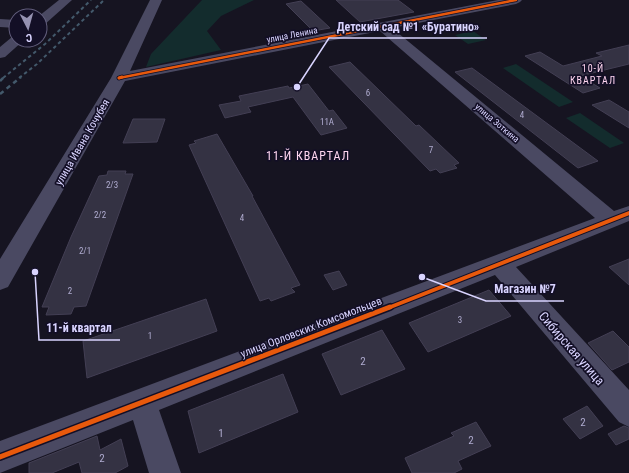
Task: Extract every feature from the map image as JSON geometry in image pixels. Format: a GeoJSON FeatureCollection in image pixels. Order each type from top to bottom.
{"type":"FeatureCollection","features":[{"type":"Feature","properties":{"kind":"street"},"geometry":{"type":"LineString","coordinates":[[48,15],[66,0]]}},
{"type":"Feature","properties":{"kind":"street","name":"улица Ивана Кочубея"},"geometry":{"type":"LineString","coordinates":[[0,280],[119,78],[156,0]]}},
{"type":"Feature","properties":{"kind":"street","name":"улица Ленина"},"geometry":{"type":"LineString","coordinates":[[119,78],[516,0]]}},
{"type":"Feature","properties":{"kind":"street","name":"улица Зоткина"},"geometry":{"type":"LineString","coordinates":[[382,26],[620,217]]}},
{"type":"Feature","properties":{"kind":"street"},"geometry":{"type":"LineString","coordinates":[[0,54],[8,47]]}},
{"type":"Feature","properties":{"kind":"street","name":"улица Орловских Комсомольцев"},"geometry":{"type":"LineString","coordinates":[[4,462],[142,403],[264,354],[500,265],[620,217]]}},
{"type":"Feature","properties":{"kind":"street","name":"Сибирская улица"},"geometry":{"type":"LineString","coordinates":[[500,265],[629,412]]}},
{"type":"Feature","properties":{"kind":"street"},"geometry":{"type":"LineString","coordinates":[[142,403],[165,473]]}},
{"type":"Feature","properties":{"kind":"green space"},"geometry":{"type":"Polygon","coordinates":[[[202,0],[254,0],[221,16],[207,31],[221,50],[146,67],[151,54],[202,0]]]}},
{"type":"Feature","properties":{"kind":"green space"},"geometry":{"type":"Polygon","coordinates":[[[473,31],[486,40],[468,44],[455,35],[473,31]]]}},
{"type":"Feature","properties":{"kind":"green space"},"geometry":{"type":"Polygon","coordinates":[[[516,64],[573,102],[559,107],[503,68],[516,64]]]}},
{"type":"Feature","properties":{"kind":"green space"},"geometry":{"type":"Polygon","coordinates":[[[580,113],[624,143],[610,148],[566,118],[580,113]]]}},
{"type":"Feature","properties":{"kind":"building"},"geometry":{"type":"Polygon","coordinates":[[[336,0],[398,0],[414,12],[360,22],[336,0]]]}},
{"type":"Feature","properties":{"kind":"building"},"geometry":{"type":"Polygon","coordinates":[[[301,1],[330,28],[313,31],[286,4],[301,1]]]}},
{"type":"Feature","properties":{"kind":"building"},"geometry":{"type":"Polygon","coordinates":[[[629,45],[629,64],[580,76],[600,88],[583,93],[525,56],[540,52],[563,66],[602,56],[596,53],[629,45]]]}},
{"type":"Feature","properties":{"kind":"building"},"geometry":{"type":"Polygon","coordinates":[[[350,62],[416,126],[419,125],[459,163],[454,165],[457,168],[440,173],[436,169],[430,171],[329,67],[350,62]]]}},
{"type":"Feature","properties":{"kind":"building"},"geometry":{"type":"Polygon","coordinates":[[[472,68],[598,161],[578,168],[455,72],[472,68]]]}},
{"type":"Feature","properties":{"kind":"building"},"geometry":{"type":"Polygon","coordinates":[[[308,84],[329,111],[333,110],[347,128],[321,135],[293,97],[248,107],[251,112],[225,118],[219,105],[241,101],[239,96],[288,86],[289,88],[308,84]]]}},
{"type":"Feature","properties":{"kind":"building"},"geometry":{"type":"Polygon","coordinates":[[[609,100],[629,112],[629,128],[592,105],[609,100]]]}},
{"type":"Feature","properties":{"kind":"building"},"geometry":{"type":"Polygon","coordinates":[[[133,119],[165,119],[157,142],[123,143],[133,119]]]}},
{"type":"Feature","properties":{"kind":"building"},"geometry":{"type":"Polygon","coordinates":[[[217,134],[253,196],[300,285],[291,288],[295,292],[271,301],[269,298],[260,301],[189,145],[196,143],[194,141],[217,134]]]}},
{"type":"Feature","properties":{"kind":"building"},"geometry":{"type":"Polygon","coordinates":[[[108,171],[126,171],[125,174],[133,174],[86,306],[74,307],[71,314],[46,315],[49,307],[42,307],[71,237],[99,176],[107,175],[108,171]]]}},
{"type":"Feature","properties":{"kind":"building"},"geometry":{"type":"Polygon","coordinates":[[[629,259],[629,285],[609,267],[629,259]]]}},
{"type":"Feature","properties":{"kind":"building"},"geometry":{"type":"Polygon","coordinates":[[[339,271],[347,285],[333,290],[324,275],[339,271]]]}},
{"type":"Feature","properties":{"kind":"building"},"geometry":{"type":"Polygon","coordinates":[[[489,290],[511,316],[428,352],[409,323],[489,290]]]}},
{"type":"Feature","properties":{"kind":"building"},"geometry":{"type":"Polygon","coordinates":[[[206,299],[217,331],[87,378],[83,341],[206,299]]]}},
{"type":"Feature","properties":{"kind":"building"},"geometry":{"type":"Polygon","coordinates":[[[382,330],[405,369],[341,395],[322,354],[382,330]]]}},
{"type":"Feature","properties":{"kind":"building"},"geometry":{"type":"Polygon","coordinates":[[[613,331],[629,347],[629,362],[612,370],[588,343],[613,331]]]}},
{"type":"Feature","properties":{"kind":"building"},"geometry":{"type":"Polygon","coordinates":[[[283,374],[298,412],[199,453],[188,411],[283,374]]]}},
{"type":"Feature","properties":{"kind":"building"},"geometry":{"type":"Polygon","coordinates":[[[587,406],[603,426],[580,439],[563,419],[587,406]]]}},
{"type":"Feature","properties":{"kind":"building"},"geometry":{"type":"Polygon","coordinates":[[[476,422],[491,446],[458,461],[462,469],[454,473],[412,473],[405,458],[454,436],[451,433],[476,422]]]}},
{"type":"Feature","properties":{"kind":"building"},"geometry":{"type":"Polygon","coordinates":[[[624,426],[629,428],[629,439],[616,445],[608,434],[624,426]]]}},
{"type":"Feature","properties":{"kind":"building"},"geometry":{"type":"Polygon","coordinates":[[[97,436],[100,450],[121,439],[128,466],[115,473],[82,473],[79,462],[52,473],[29,473],[29,463],[97,436]]]}},
{"type":"Feature","properties":{"kind":"railway"},"geometry":{"type":"LineString","coordinates":[[3,78],[45,44],[91,0]]}},
{"type":"Feature","properties":{"kind":"railway"},"geometry":{"type":"LineString","coordinates":[[19,78],[37,64],[104,0]]}},
{"type":"Feature","properties":{"kind":"railway"},"geometry":{"type":"LineString","coordinates":[[0,94],[21,77]]}},
{"type":"Feature","properties":{"kind":"railway"},"geometry":{"type":"LineString","coordinates":[[0,81],[3,78]]}},
{"type":"Feature","properties":{"kind":"cycle path"},"geometry":{"type":"LineString","coordinates":[[119,78],[516,0]]}},
{"type":"Feature","properties":{"kind":"cycle path"},"geometry":{"type":"LineString","coordinates":[[0,457],[629,213]]}},
{"type":"Feature","properties":{"kind":"place","name":"Детский сад №1 «Буратино»"},"geometry":{"type":"Point","coordinates":[297,87]}},
{"type":"Feature","properties":{"kind":"place","name":"11-й квартал"},"geometry":{"type":"Point","coordinates":[35,272]}},
{"type":"Feature","properties":{"kind":"place","name":"Магазин №7"},"geometry":{"type":"Point","coordinates":[422,277]}},
{"type":"Feature","properties":{"kind":"district","name":"10-Й КВАРТАЛ"},"geometry":{"type":"Point","coordinates":[593,74]}},
{"type":"Feature","properties":{"kind":"district","name":"11-Й КВАРТАЛ"},"geometry":{"type":"Point","coordinates":[308,156]}}]}
